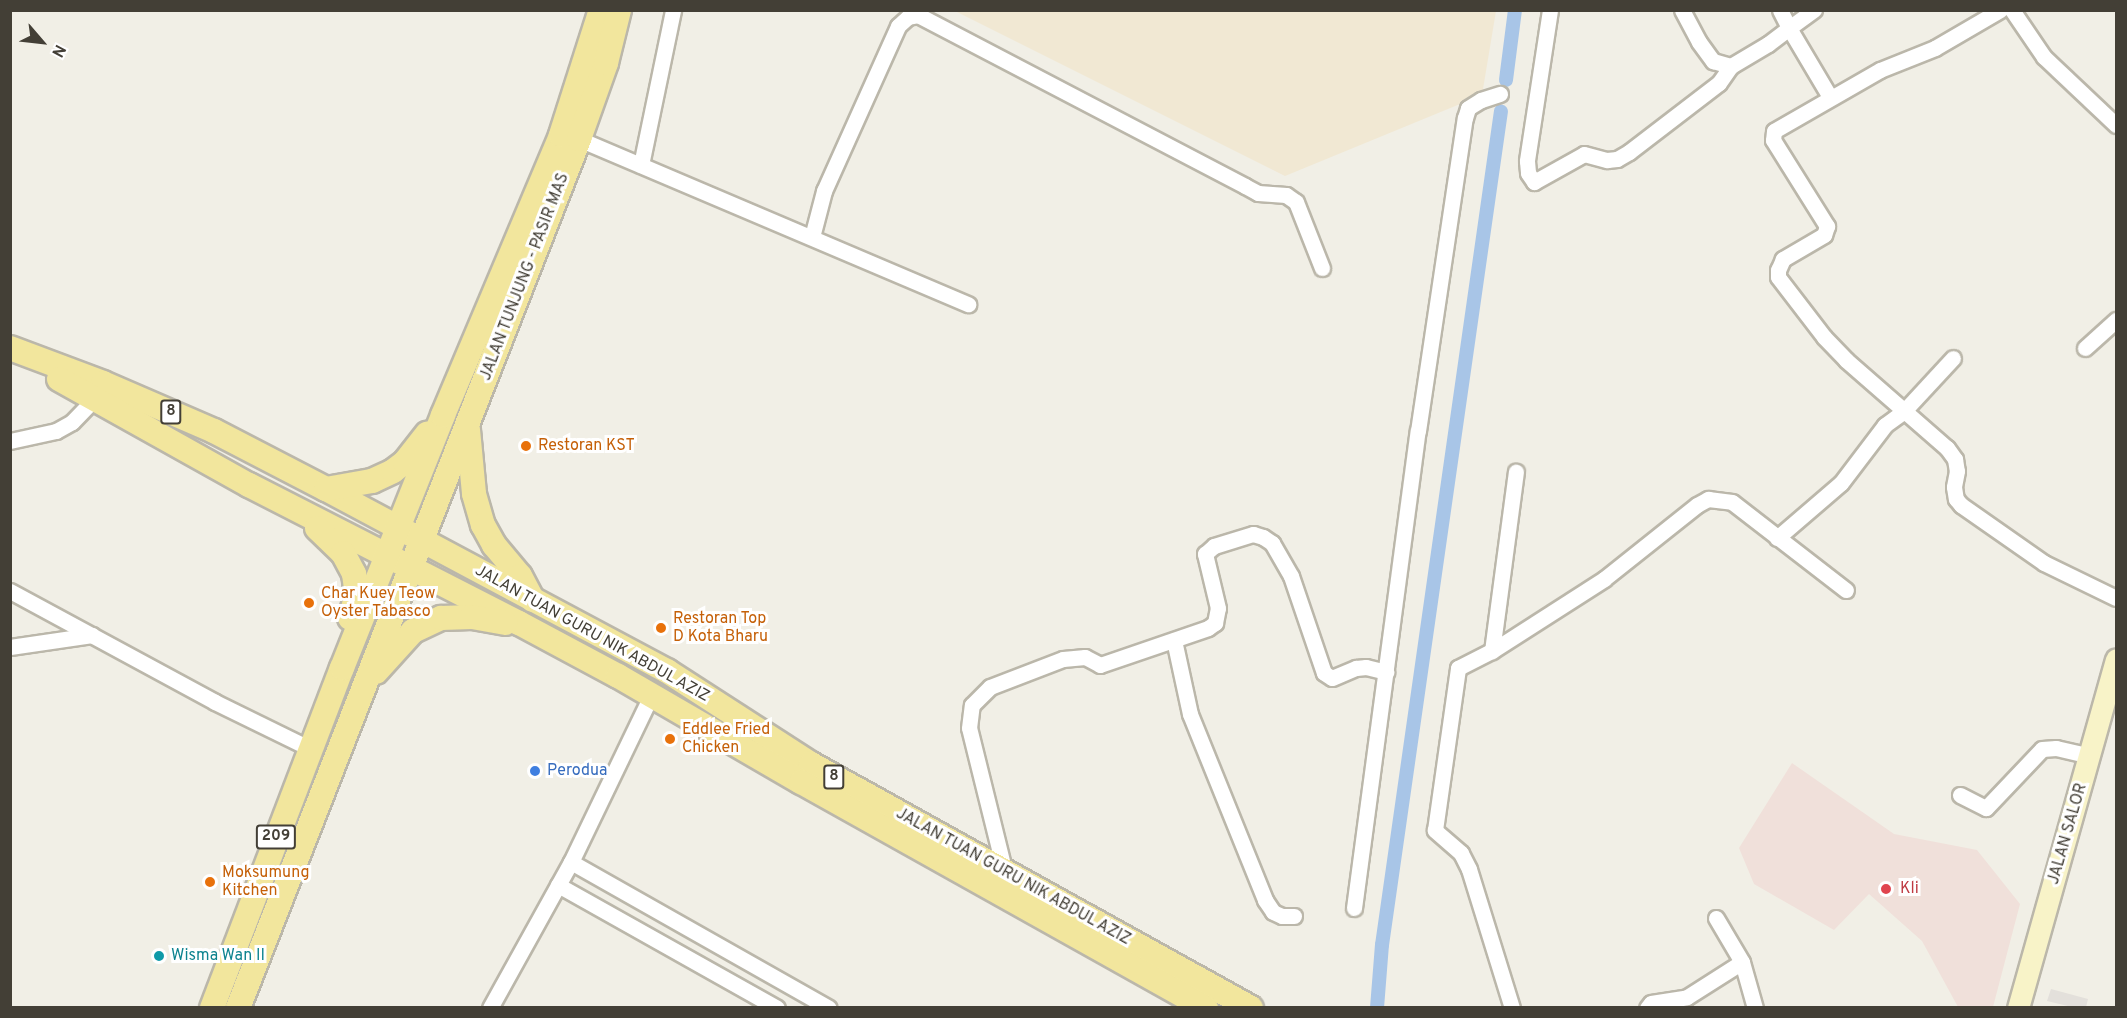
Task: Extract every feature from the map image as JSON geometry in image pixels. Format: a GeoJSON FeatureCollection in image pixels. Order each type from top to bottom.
{"type":"FeatureCollection","features":[{"type":"Feature","properties":{"kind":"main road","name":"JALAN TUNJUNG - PASIR MAS"},"geometry":{"type":"LineString","coordinates":[[388,555],[443,415],[553,153],[588,57],[601,10]]}},
{"type":"Feature","properties":{"kind":"main road","name":"JALAN TUNJUNG - PASIR MAS"},"geometry":{"type":"LineString","coordinates":[[411,567],[579,139],[606,63],[619,10]]}},
{"type":"Feature","properties":{"kind":"main road","name":"JALAN TUAN GURU NIK ABDUL AZIZ"},"geometry":{"type":"LineString","coordinates":[[10,349],[94,399],[309,514],[519,622],[1206,1008]]}},
{"type":"Feature","properties":{"kind":"main road","name":"JALAN TUAN GURU NIK ABDUL AZIZ"},"geometry":{"type":"LineString","coordinates":[[10,349],[103,383],[214,431],[326,489],[667,671],[811,764],[1251,1008]]}},
{"type":"Feature","properties":{"kind":"main road"},"geometry":{"type":"LineString","coordinates":[[326,489],[372,481],[393,471],[419,448],[443,415]]}},
{"type":"Feature","properties":{"kind":"main road"},"geometry":{"type":"LineString","coordinates":[[467,424],[474,494],[483,525],[494,545],[520,576],[534,600]]}},
{"type":"Feature","properties":{"kind":"main road"},"geometry":{"type":"LineString","coordinates":[[309,514],[319,531],[337,546],[350,563],[357,586],[342,668]]}},
{"type":"Feature","properties":{"kind":"main road","name":"209"},"geometry":{"type":"LineString","coordinates":[[212,1008],[342,668],[388,555]]}},
{"type":"Feature","properties":{"kind":"main road","name":"209"},"geometry":{"type":"LineString","coordinates":[[238,1008],[411,567]]}},
{"type":"Feature","properties":{"kind":"main road"},"geometry":{"type":"LineString","coordinates":[[366,683],[412,631],[441,618],[471,617],[498,624],[519,622]]}},
{"type":"Feature","properties":{"kind":"main road","name":"JALAN SALOR"},"geometry":{"type":"LineString","coordinates":[[2018,1008],[2116,660]]}},
{"type":"Feature","properties":{"kind":"street"},"geometry":{"type":"LineString","coordinates":[[641,165],[673,10]]}},
{"type":"Feature","properties":{"kind":"street"},"geometry":{"type":"LineString","coordinates":[[1550,10],[1527,161],[1528,173],[1534,182],[1584,154],[1607,160],[1617,159],[1719,83],[1731,66],[1768,44],[1814,10]]}},
{"type":"Feature","properties":{"kind":"street"},"geometry":{"type":"LineString","coordinates":[[1682,10],[1699,42],[1713,61],[1731,66]]}},
{"type":"Feature","properties":{"kind":"street"},"geometry":{"type":"LineString","coordinates":[[1780,10],[1830,98]]}},
{"type":"Feature","properties":{"kind":"street"},"geometry":{"type":"LineString","coordinates":[[2000,10],[1935,48],[1880,70],[1779,127],[1772,136],[1827,226],[1824,235],[1783,259],[1778,270],[1778,277],[1839,352],[1947,448],[1954,459],[1957,471],[1954,487],[1956,498],[1961,506],[2044,563],[2116,598]]}},
{"type":"Feature","properties":{"kind":"street"},"geometry":{"type":"LineString","coordinates":[[2012,10],[2044,57],[2116,125]]}},
{"type":"Feature","properties":{"kind":"street"},"geometry":{"type":"LineString","coordinates":[[812,237],[824,191],[898,26],[908,17],[918,15],[1245,186],[1258,192],[1286,195],[1296,202],[1322,267]]}},
{"type":"Feature","properties":{"kind":"street"},"geometry":{"type":"LineString","coordinates":[[1354,908],[1465,118],[1468,108],[1500,94]]}},
{"type":"Feature","properties":{"kind":"street"},"geometry":{"type":"LineString","coordinates":[[579,139],[968,304]]}},
{"type":"Feature","properties":{"kind":"street"},"geometry":{"type":"LineString","coordinates":[[2085,348],[2116,320]]}},
{"type":"Feature","properties":{"kind":"street"},"geometry":{"type":"LineString","coordinates":[[1777,538],[1841,483],[1885,425],[1904,411],[1953,358]]}},
{"type":"Feature","properties":{"kind":"street"},"geometry":{"type":"LineString","coordinates":[[10,441],[56,431],[72,422],[94,399]]}},
{"type":"Feature","properties":{"kind":"street"},"geometry":{"type":"LineString","coordinates":[[1492,651],[1516,472]]}},
{"type":"Feature","properties":{"kind":"street"},"geometry":{"type":"LineString","coordinates":[[1512,1008],[1470,869],[1461,853],[1435,830],[1458,668],[1492,651],[1604,579],[1697,505],[1708,500],[1732,502],[1846,590]]}},
{"type":"Feature","properties":{"kind":"street"},"geometry":{"type":"LineString","coordinates":[[1005,873],[969,728],[972,705],[990,687],[1063,659],[1075,656],[1085,657],[1100,665],[1208,628],[1217,616],[1218,608],[1205,554],[1214,546],[1252,534],[1272,543],[1291,576],[1324,673],[1332,678],[1356,668],[1366,667],[1386,672]]}},
{"type":"Feature","properties":{"kind":"street"},"geometry":{"type":"LineString","coordinates":[[10,591],[215,702],[311,749]]}},
{"type":"Feature","properties":{"kind":"street"},"geometry":{"type":"LineString","coordinates":[[10,647],[92,635]]}},
{"type":"Feature","properties":{"kind":"street"},"geometry":{"type":"LineString","coordinates":[[1174,640],[1190,714],[1265,900],[1273,912],[1293,916]]}},
{"type":"Feature","properties":{"kind":"street"},"geometry":{"type":"LineString","coordinates":[[490,1008],[571,862],[651,696]]}},
{"type":"Feature","properties":{"kind":"street"},"geometry":{"type":"LineString","coordinates":[[1960,795],[1986,808],[2042,749],[2056,748],[2090,756]]}},
{"type":"Feature","properties":{"kind":"street"},"geometry":{"type":"LineString","coordinates":[[571,862],[829,1008]]}},
{"type":"Feature","properties":{"kind":"street"},"geometry":{"type":"LineString","coordinates":[[558,885],[777,1008]]}},
{"type":"Feature","properties":{"kind":"street"},"geometry":{"type":"LineString","coordinates":[[1716,918],[1742,962],[1755,1008]]}},
{"type":"Feature","properties":{"kind":"street"},"geometry":{"type":"LineString","coordinates":[[1647,1008],[1651,1003],[1687,997],[1742,962]]}},
{"type":"Feature","properties":{"kind":"shaded area"},"geometry":{"type":"Polygon","coordinates":[[[955,11],[1496,11],[1482,95],[1285,176],[955,11]]]}},
{"type":"Feature","properties":{"kind":"shaded area","name":"Kli"},"geometry":{"type":"Polygon","coordinates":[[[1792,763],[1894,834],[1977,850],[2020,904],[1993,1007],[1958,1007],[1922,941],[1869,894],[1834,930],[1754,884],[1739,848],[1792,763]]]}},
{"type":"Feature","properties":{"kind":"shaded area"},"geometry":{"type":"Polygon","coordinates":[[[2051,989],[2088,999],[2086,1007],[2072,1007],[2047,1001],[2051,989]]]}},
{"type":"Feature","properties":{"kind":"waterway"},"geometry":{"type":"LineString","coordinates":[[1506,80],[1515,10]]}},
{"type":"Feature","properties":{"kind":"waterway"},"geometry":{"type":"LineString","coordinates":[[1377,1008],[1382,945],[1501,111]]}},
{"type":"Feature","properties":{"kind":"place","name":"Restoran KST"},"geometry":{"type":"Point","coordinates":[526,446]}},
{"type":"Feature","properties":{"kind":"place","name":"Char Kuey Teow Oyster Tabasco"},"geometry":{"type":"Point","coordinates":[309,603]}},
{"type":"Feature","properties":{"kind":"place","name":"Restoran Top D Kota Bharu"},"geometry":{"type":"Point","coordinates":[661,628]}},
{"type":"Feature","properties":{"kind":"place","name":"Eddlee Fried Chicken"},"geometry":{"type":"Point","coordinates":[670,739]}},
{"type":"Feature","properties":{"kind":"place","name":"Perodua"},"geometry":{"type":"Point","coordinates":[535,771]}},
{"type":"Feature","properties":{"kind":"place","name":"Moksumung Kitchen"},"geometry":{"type":"Point","coordinates":[210,882]}},
{"type":"Feature","properties":{"kind":"place","name":"Kli"},"geometry":{"type":"Point","coordinates":[1886,889]}},
{"type":"Feature","properties":{"kind":"place","name":"Wisma Wan II"},"geometry":{"type":"Point","coordinates":[159,956]}}]}
